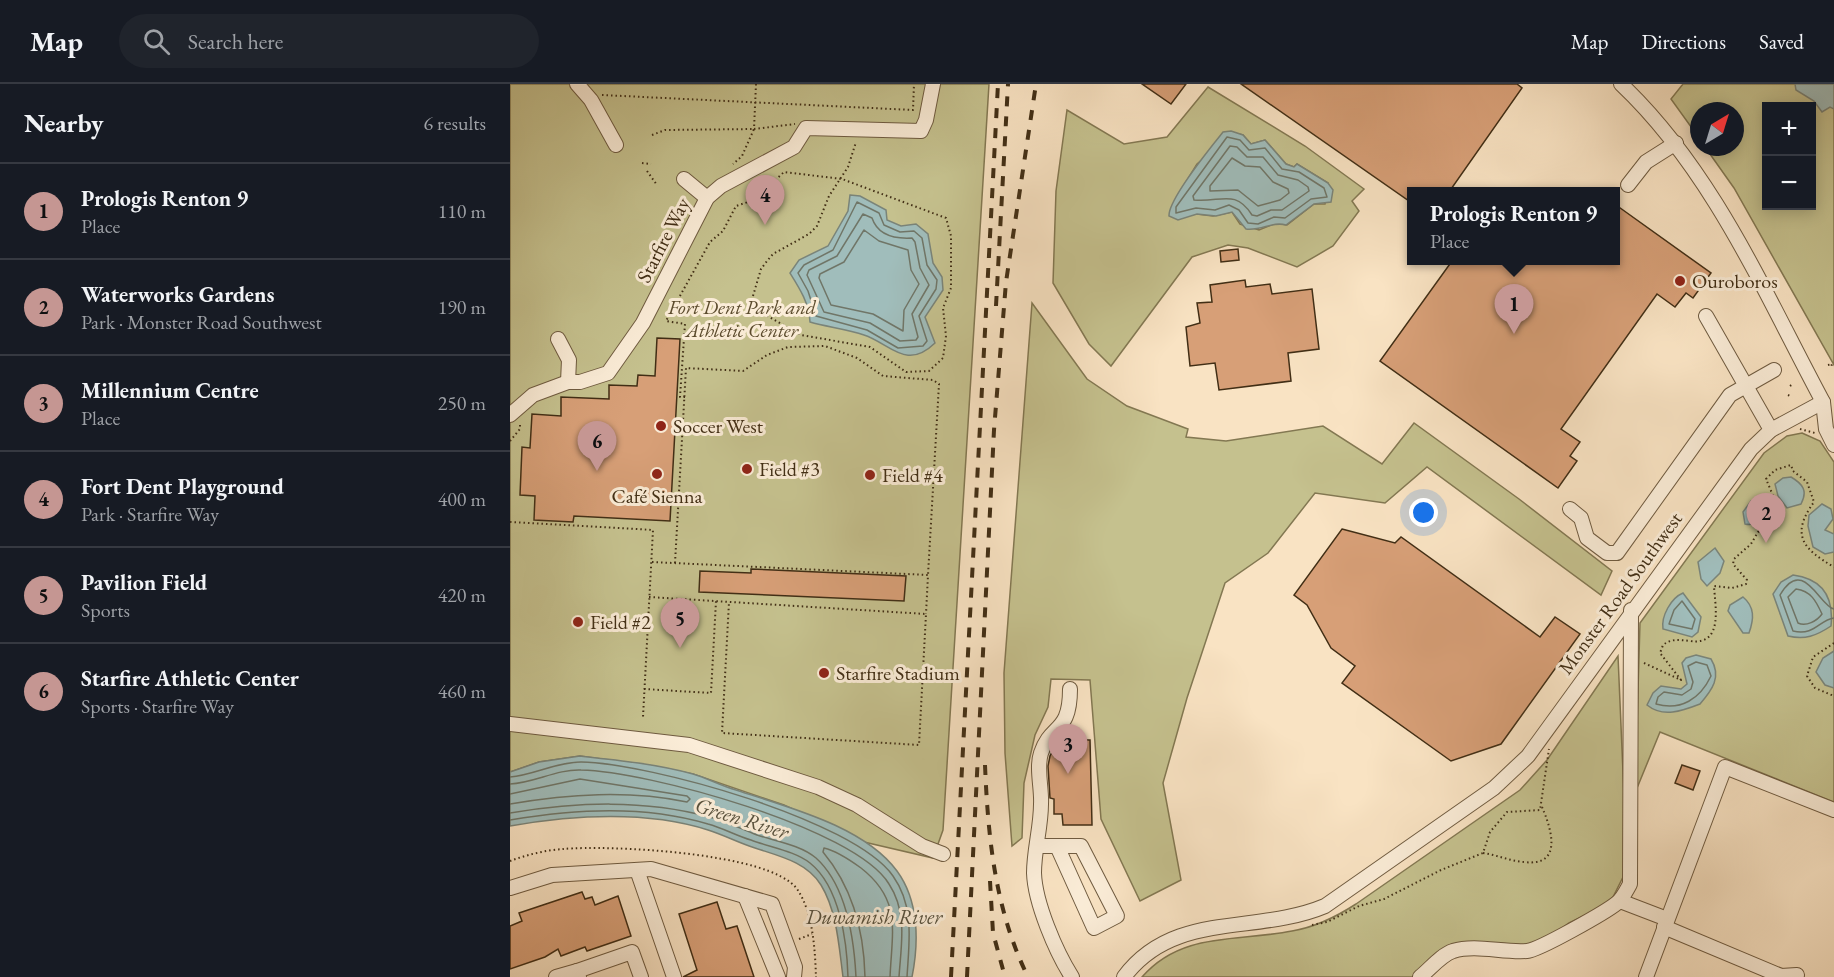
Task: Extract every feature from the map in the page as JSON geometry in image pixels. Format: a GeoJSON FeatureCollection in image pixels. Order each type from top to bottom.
{"type":"FeatureCollection","features":[{"type":"Feature","properties":{"kind":"street"},"geometry":{"type":"LineString","coordinates":[[577,84],[591,100],[616,145]]}},
{"type":"Feature","properties":{"kind":"street"},"geometry":{"type":"LineString","coordinates":[[806,128],[914,133],[924,126],[933,84]]}},
{"type":"Feature","properties":{"kind":"street"},"geometry":{"type":"LineString","coordinates":[[1631,87],[1676,143],[1717,204],[1828,406],[1826,429],[1834,445]]}},
{"type":"Feature","properties":{"kind":"street","name":"Starfire Way"},"geometry":{"type":"LineString","coordinates":[[510,415],[533,395],[568,382],[580,382],[608,373],[643,323],[707,198],[721,186],[794,147],[806,128]]}},
{"type":"Feature","properties":{"kind":"street"},"geometry":{"type":"LineString","coordinates":[[1628,185],[1646,162],[1676,143]]}},
{"type":"Feature","properties":{"kind":"street"},"geometry":{"type":"LineString","coordinates":[[684,178],[707,198]]}},
{"type":"Feature","properties":{"kind":"street"},"geometry":{"type":"LineString","coordinates":[[1706,316],[1771,430]]}},
{"type":"Feature","properties":{"kind":"street"},"geometry":{"type":"LineString","coordinates":[[558,339],[569,360],[568,382]]}},
{"type":"Feature","properties":{"kind":"street"},"geometry":{"type":"LineString","coordinates":[[1570,509],[1581,518],[1587,538],[1607,553],[1617,553],[1730,395],[1774,370]]}},
{"type":"Feature","properties":{"kind":"street","name":"Monster Road Southwest"},"geometry":{"type":"LineString","coordinates":[[1124,977],[1140,957],[1173,937],[1193,931],[1304,915],[1325,906],[1494,788],[1528,756],[1631,610],[1737,466],[1771,430],[1828,406]]}},
{"type":"Feature","properties":{"kind":"street"},"geometry":{"type":"LineString","coordinates":[[1420,977],[1432,972],[1449,952],[1464,948],[1514,951],[1544,947],[1620,901],[1630,884],[1632,861],[1629,656],[1631,610]]}},
{"type":"Feature","properties":{"kind":"street"},"geometry":{"type":"LineString","coordinates":[[1070,689],[1070,709],[1065,721],[1046,742],[1040,756],[1041,804],[1034,874],[1041,907],[1072,977]]}},
{"type":"Feature","properties":{"kind":"street"},"geometry":{"type":"LineString","coordinates":[[510,724],[689,745],[818,787],[857,806],[922,846],[943,854]]}},
{"type":"Feature","properties":{"kind":"street"},"geometry":{"type":"LineString","coordinates":[[1646,977],[1725,767],[1834,810]]}},
{"type":"Feature","properties":{"kind":"street"},"geometry":{"type":"LineString","coordinates":[[1037,846],[1057,846],[1081,846],[1118,916],[1094,928],[1057,846]]}},
{"type":"Feature","properties":{"kind":"street"},"geometry":{"type":"LineString","coordinates":[[510,888],[552,875],[651,869],[772,904],[795,967],[794,977]]}},
{"type":"Feature","properties":{"kind":"street"},"geometry":{"type":"LineString","coordinates":[[637,870],[674,977]]}},
{"type":"Feature","properties":{"kind":"street"},"geometry":{"type":"LineString","coordinates":[[745,896],[778,977]]}},
{"type":"Feature","properties":{"kind":"street"},"geometry":{"type":"LineString","coordinates":[[1620,901],[1781,976],[1797,975]]}},
{"type":"Feature","properties":{"kind":"street"},"geometry":{"type":"LineString","coordinates":[[556,977],[578,974],[632,952],[641,977]]}},
{"type":"Feature","properties":{"kind":"path"},"geometry":{"type":"LineString","coordinates":[[724,169],[742,156],[754,129],[756,84]]}},
{"type":"Feature","properties":{"kind":"path"},"geometry":{"type":"LineString","coordinates":[[597,94],[913,110],[914,84]]}},
{"type":"Feature","properties":{"kind":"path"},"geometry":{"type":"LineString","coordinates":[[652,135],[665,130],[754,129],[794,124],[806,128]]}},
{"type":"Feature","properties":{"kind":"path"},"geometry":{"type":"LineString","coordinates":[[772,183],[784,172],[842,178],[946,218],[951,236],[951,288],[943,308],[946,336],[943,358],[929,371],[906,372],[870,347],[801,335],[750,306],[761,269],[773,254],[809,234],[821,219],[832,190],[842,178],[859,130]]}},
{"type":"Feature","properties":{"kind":"path"},"geometry":{"type":"LineString","coordinates":[[642,163],[651,164]]}},
{"type":"Feature","properties":{"kind":"path"},"geometry":{"type":"LineString","coordinates":[[647,171],[657,185]]}},
{"type":"Feature","properties":{"kind":"path"},"geometry":{"type":"LineString","coordinates":[[764,181],[772,183],[781,193],[780,202],[766,210],[756,207],[751,201],[756,185],[764,181]]}},
{"type":"Feature","properties":{"kind":"path"},"geometry":{"type":"LineString","coordinates":[[685,397],[680,397],[685,324],[666,321],[710,242],[723,231],[736,206],[751,201]]}},
{"type":"Feature","properties":{"kind":"path"},"geometry":{"type":"LineString","coordinates":[[675,563],[686,368],[744,371],[767,355],[804,345],[838,350],[883,376],[933,380],[939,384],[919,745],[722,733],[729,602]]}},
{"type":"Feature","properties":{"kind":"path"},"geometry":{"type":"LineString","coordinates":[[1797,429],[1808,429],[1818,433]]}},
{"type":"Feature","properties":{"kind":"path"},"geometry":{"type":"LineString","coordinates":[[1629,656],[1681,680],[1659,650],[1667,642],[1675,639],[1701,641],[1713,634],[1716,623],[1714,586],[1732,588],[1748,582],[1733,564],[1734,560],[1751,544],[1758,532],[1771,526],[1778,519],[1780,512],[1766,479],[1775,470],[1791,465],[1792,471],[1807,482],[1814,502],[1804,515],[1802,529],[1805,544],[1815,556],[1834,567]]}},
{"type":"Feature","properties":{"kind":"path"},"geometry":{"type":"LineString","coordinates":[[510,522],[653,530],[643,717]]}},
{"type":"Feature","properties":{"kind":"path"},"geometry":{"type":"LineString","coordinates":[[651,562],[928,575]]}},
{"type":"Feature","properties":{"kind":"path"},"geometry":{"type":"LineString","coordinates":[[649,597],[926,614]]}},
{"type":"Feature","properties":{"kind":"path"},"geometry":{"type":"LineString","coordinates":[[644,689],[711,693],[716,601]]}},
{"type":"Feature","properties":{"kind":"path"},"geometry":{"type":"LineString","coordinates":[[1834,643],[1813,657],[1807,676],[1815,688],[1834,696]]}},
{"type":"Feature","properties":{"kind":"path"},"geometry":{"type":"LineString","coordinates":[[1312,925],[1327,922],[1359,906],[1384,899],[1483,853],[1532,863],[1546,857],[1552,847],[1553,836],[1542,807],[1549,748]]}},
{"type":"Feature","properties":{"kind":"path"},"geometry":{"type":"LineString","coordinates":[[1483,853],[1490,832],[1507,812],[1540,810],[1542,807]]}},
{"type":"Feature","properties":{"kind":"path"},"geometry":{"type":"LineString","coordinates":[[796,939],[812,934]]}},
{"type":"Feature","properties":{"kind":"green space","name":"Fort Dent Park and Athletic Center"},"geometry":{"type":"Polygon","coordinates":[[[510,84],[989,84],[943,830],[933,858],[864,842],[784,805],[693,774],[580,756],[539,762],[510,772],[510,84]]]}},
{"type":"Feature","properties":{"kind":"green space"},"geometry":{"type":"Polygon","coordinates":[[[1683,84],[1834,84],[1834,365],[1734,188],[1711,156],[1744,156],[1744,102],[1690,102],[1690,125],[1671,99],[1683,84]]]}},
{"type":"Feature","properties":{"kind":"green space"},"geometry":{"type":"Polygon","coordinates":[[[1208,87],[1305,146],[1364,189],[1352,201],[1359,211],[1333,246],[1297,267],[1248,248],[1228,245],[1192,257],[1111,366],[1089,344],[1053,283],[1056,191],[1067,110],[1124,144],[1167,137],[1208,87]],[[1234,133],[1197,164],[1178,195],[1197,214],[1213,216],[1232,212],[1240,224],[1259,230],[1276,223],[1287,225],[1314,204],[1325,204],[1328,183],[1297,164],[1294,167],[1286,164],[1265,140],[1251,144],[1243,135],[1234,133]]]}},
{"type":"Feature","properties":{"kind":"green space"},"geometry":{"type":"Polygon","coordinates":[[[1032,303],[1087,379],[1127,406],[1188,429],[1186,437],[1226,441],[1323,426],[1382,464],[1414,423],[1519,499],[1612,571],[1601,595],[1427,467],[1385,503],[1315,493],[1268,553],[1225,583],[1187,698],[1163,783],[1181,880],[1140,901],[1101,819],[1090,680],[1051,679],[1048,707],[1035,735],[1024,783],[1022,838],[1012,846],[1005,753],[1004,673],[1032,303]]]}},
{"type":"Feature","properties":{"kind":"green space"},"geometry":{"type":"Polygon","coordinates":[[[1802,433],[1820,441],[1834,462],[1834,802],[1660,732],[1635,793],[1640,623],[1764,453],[1787,436],[1802,433]]]}},
{"type":"Feature","properties":{"kind":"green space"},"geometry":{"type":"Polygon","coordinates":[[[1618,656],[1625,819],[1624,875],[1613,897],[1600,908],[1569,923],[1550,937],[1528,945],[1479,942],[1413,977],[1142,977],[1158,962],[1193,945],[1309,927],[1326,921],[1356,904],[1520,790],[1547,760],[1618,656]]]}},
{"type":"Feature","properties":{"kind":"water"},"geometry":{"type":"Polygon","coordinates":[[[1795,84],[1834,84],[1834,109],[1830,107],[1822,112],[1816,102],[1796,90],[1795,84]]]}},
{"type":"Feature","properties":{"kind":"water"},"geometry":{"type":"Polygon","coordinates":[[[1231,131],[1243,135],[1251,144],[1265,140],[1286,164],[1294,167],[1297,164],[1328,183],[1333,190],[1331,202],[1314,204],[1286,225],[1276,224],[1257,229],[1246,229],[1232,212],[1216,216],[1197,214],[1178,220],[1169,216],[1175,198],[1191,173],[1223,132],[1231,131]]]}},
{"type":"Feature","properties":{"kind":"water"},"geometry":{"type":"Polygon","coordinates":[[[850,195],[860,196],[886,210],[887,220],[901,226],[916,224],[928,234],[933,263],[942,277],[943,290],[925,317],[935,343],[925,351],[915,355],[899,353],[864,335],[810,322],[806,302],[790,273],[799,260],[828,246],[848,211],[850,195]]]}},
{"type":"Feature","properties":{"kind":"water"},"geometry":{"type":"Polygon","coordinates":[[[1791,477],[1799,482],[1804,495],[1801,504],[1787,508],[1778,496],[1775,484],[1783,478],[1791,477]]]}},
{"type":"Feature","properties":{"kind":"water"},"geometry":{"type":"Polygon","coordinates":[[[1751,501],[1755,501],[1766,513],[1765,517],[1756,523],[1745,524],[1743,512],[1751,501]]]}},
{"type":"Feature","properties":{"kind":"water"},"geometry":{"type":"Polygon","coordinates":[[[1822,504],[1831,509],[1833,519],[1825,530],[1834,534],[1834,552],[1825,554],[1813,547],[1808,526],[1809,515],[1822,504]]]}},
{"type":"Feature","properties":{"kind":"water"},"geometry":{"type":"Polygon","coordinates":[[[1715,548],[1724,561],[1720,573],[1707,586],[1701,579],[1698,562],[1715,548]]]}},
{"type":"Feature","properties":{"kind":"water"},"geometry":{"type":"Polygon","coordinates":[[[1793,575],[1819,585],[1831,606],[1831,626],[1815,635],[1800,638],[1788,636],[1773,594],[1781,582],[1793,575]]]}},
{"type":"Feature","properties":{"kind":"water"},"geometry":{"type":"Polygon","coordinates":[[[1683,593],[1701,617],[1698,632],[1692,637],[1663,629],[1668,608],[1683,593]]]}},
{"type":"Feature","properties":{"kind":"water"},"geometry":{"type":"Polygon","coordinates":[[[1743,597],[1750,605],[1752,614],[1749,633],[1743,633],[1728,611],[1730,605],[1743,597]]]}},
{"type":"Feature","properties":{"kind":"water"},"geometry":{"type":"Polygon","coordinates":[[[1834,651],[1834,688],[1825,685],[1816,672],[1823,658],[1834,651]]]}},
{"type":"Feature","properties":{"kind":"water"},"geometry":{"type":"Polygon","coordinates":[[[1696,655],[1711,659],[1716,672],[1712,688],[1700,704],[1673,712],[1660,711],[1647,705],[1653,693],[1661,686],[1681,689],[1687,684],[1682,663],[1686,658],[1696,655]]]}},
{"type":"Feature","properties":{"kind":"water","name":"Duwamish River"},"geometry":{"type":"Polygon","coordinates":[[[580,756],[651,765],[693,774],[801,811],[845,830],[865,842],[883,855],[897,871],[910,895],[916,936],[912,977],[843,977],[831,906],[821,885],[800,865],[783,857],[708,830],[659,819],[584,817],[510,826],[510,772],[539,762],[580,756]]]}},
{"type":"Feature","properties":{"kind":"building"},"geometry":{"type":"Polygon","coordinates":[[[1142,84],[1186,84],[1171,104],[1142,84]]]}},
{"type":"Feature","properties":{"kind":"building"},"geometry":{"type":"Polygon","coordinates":[[[1241,84],[1517,84],[1522,88],[1453,187],[1407,187],[1407,200],[1241,84]]]}},
{"type":"Feature","properties":{"kind":"building"},"geometry":{"type":"Polygon","coordinates":[[[1620,208],[1711,273],[1693,298],[1686,293],[1675,307],[1657,294],[1561,429],[1580,442],[1570,456],[1577,461],[1558,488],[1380,361],[1449,265],[1620,265],[1620,208]]]}},
{"type":"Feature","properties":{"kind":"building"},"geometry":{"type":"Polygon","coordinates":[[[1238,249],[1239,260],[1221,262],[1220,251],[1238,249]]]}},
{"type":"Feature","properties":{"kind":"building"},"geometry":{"type":"Polygon","coordinates":[[[1245,280],[1246,287],[1270,284],[1272,294],[1312,289],[1319,349],[1288,353],[1291,381],[1219,390],[1215,363],[1190,366],[1186,327],[1200,323],[1197,303],[1212,302],[1210,285],[1245,280]]]}},
{"type":"Feature","properties":{"kind":"building"},"geometry":{"type":"Polygon","coordinates":[[[657,338],[680,339],[670,521],[574,516],[573,522],[534,520],[535,496],[520,495],[522,447],[530,448],[532,414],[561,416],[561,397],[609,399],[609,385],[637,386],[638,375],[655,376],[657,338]]]}},
{"type":"Feature","properties":{"kind":"building"},"geometry":{"type":"Polygon","coordinates":[[[1342,529],[1395,543],[1401,537],[1540,637],[1555,617],[1580,634],[1501,744],[1451,761],[1342,683],[1355,666],[1331,648],[1307,605],[1294,595],[1342,529]]]}},
{"type":"Feature","properties":{"kind":"building"},"geometry":{"type":"Polygon","coordinates":[[[751,569],[906,576],[904,601],[699,592],[700,571],[751,573],[751,569]]]}},
{"type":"Feature","properties":{"kind":"building"},"geometry":{"type":"Polygon","coordinates":[[[1059,740],[1090,740],[1092,825],[1063,825],[1062,814],[1054,814],[1054,799],[1050,798],[1048,766],[1050,756],[1059,740]]]}},
{"type":"Feature","properties":{"kind":"building"},"geometry":{"type":"Polygon","coordinates":[[[1682,765],[1700,771],[1693,790],[1675,783],[1682,765]]]}},
{"type":"Feature","properties":{"kind":"building"},"geometry":{"type":"Polygon","coordinates":[[[582,892],[585,899],[592,897],[595,905],[618,896],[631,936],[587,951],[585,947],[561,956],[558,949],[545,957],[510,969],[510,926],[522,921],[519,913],[582,892]]]}},
{"type":"Feature","properties":{"kind":"building"},"geometry":{"type":"Polygon","coordinates":[[[717,902],[726,929],[737,926],[754,977],[683,977],[697,970],[679,914],[717,902]]]}},
{"type":"Feature","properties":{"kind":"railway"},"geometry":{"type":"LineString","coordinates":[[951,977],[998,84]]}},
{"type":"Feature","properties":{"kind":"railway"},"geometry":{"type":"LineString","coordinates":[[996,306],[1008,84]]}},
{"type":"Feature","properties":{"kind":"railway"},"geometry":{"type":"LineString","coordinates":[[967,977],[994,430],[1006,282],[1036,84]]}},
{"type":"Feature","properties":{"kind":"railway"},"geometry":{"type":"LineString","coordinates":[[985,765],[988,820],[995,873],[1008,926],[1028,977]]}},
{"type":"Feature","properties":{"kind":"railway"},"geometry":{"type":"LineString","coordinates":[[990,881],[993,933],[1005,977]]}},
{"type":"Feature","properties":{"kind":"place","name":"Fort Dent Playground"},"geometry":{"type":"Point","coordinates":[765,225]}},
{"type":"Feature","properties":{"kind":"place","name":"Ouroboros"},"geometry":{"type":"Point","coordinates":[1680,281]}},
{"type":"Feature","properties":{"kind":"place","name":"Prologis Renton 9"},"geometry":{"type":"Point","coordinates":[1514,334]}},
{"type":"Feature","properties":{"kind":"place","name":"Soccer West"},"geometry":{"type":"Point","coordinates":[661,426]}},
{"type":"Feature","properties":{"kind":"place","name":"Field #3"},"geometry":{"type":"Point","coordinates":[747,469]}},
{"type":"Feature","properties":{"kind":"place","name":"Starfire Athletic Center"},"geometry":{"type":"Point","coordinates":[597,471]}},
{"type":"Feature","properties":{"kind":"place","name":"Café Sienna"},"geometry":{"type":"Point","coordinates":[657,474]}},
{"type":"Feature","properties":{"kind":"place","name":"Field #4"},"geometry":{"type":"Point","coordinates":[870,475]}},
{"type":"Feature","properties":{"kind":"place","name":"Waterworks Gardens"},"geometry":{"type":"Point","coordinates":[1766,543]}},
{"type":"Feature","properties":{"kind":"place","name":"Field #2"},"geometry":{"type":"Point","coordinates":[578,622]}},
{"type":"Feature","properties":{"kind":"place","name":"Pavilion Field"},"geometry":{"type":"Point","coordinates":[680,648]}},
{"type":"Feature","properties":{"kind":"place","name":"Starfire Stadium"},"geometry":{"type":"Point","coordinates":[824,673]}},
{"type":"Feature","properties":{"kind":"place","name":"Millennium Centre"},"geometry":{"type":"Point","coordinates":[1068,774]}},
{"type":"Feature","properties":{"kind":"water label","name":"Green River"},"geometry":{"type":"Point","coordinates":[742,818]}}]}
